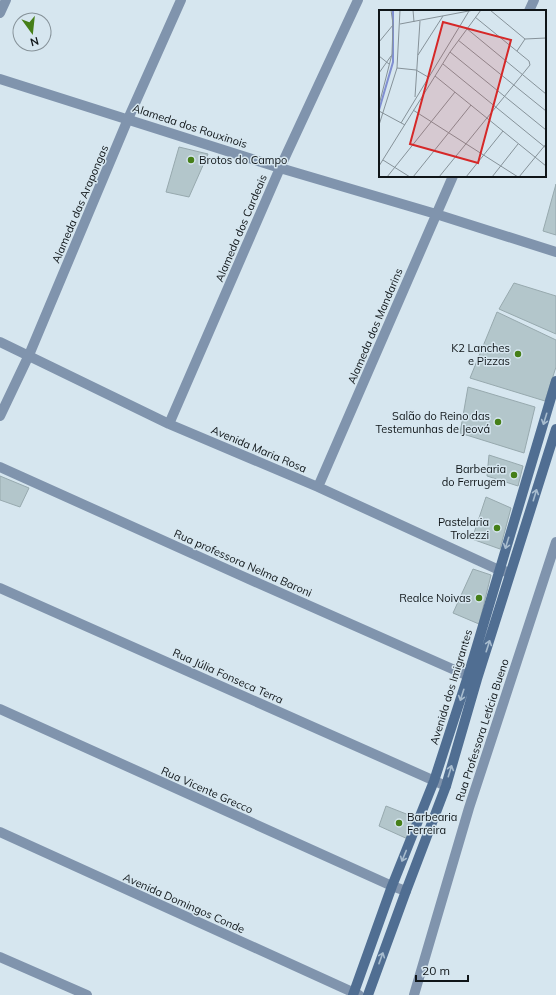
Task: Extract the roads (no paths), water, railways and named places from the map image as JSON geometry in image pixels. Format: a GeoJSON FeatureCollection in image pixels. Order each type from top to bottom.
{"type":"FeatureCollection","features":[{"type":"Feature","properties":{"kind":"main road","name":"Avenida dos Imigrantes"},"geometry":{"type":"LineString","coordinates":[[368,995],[446,786],[499,570],[556,381]]}},
{"type":"Feature","properties":{"kind":"main road","name":"Avenida dos Imigrantes"},"geometry":{"type":"LineString","coordinates":[[355,994],[392,886],[434,781],[511,572],[556,429]]}},
{"type":"Feature","properties":{"kind":"street"},"geometry":{"type":"LineString","coordinates":[[0,13],[6,0]]}},
{"type":"Feature","properties":{"kind":"street","name":"Alameda das Arapongas"},"geometry":{"type":"LineString","coordinates":[[0,416],[29,355],[128,119],[181,0]]}},
{"type":"Feature","properties":{"kind":"street","name":"Alameda dos Cardeais"},"geometry":{"type":"LineString","coordinates":[[169,424],[280,168],[358,0]]}},
{"type":"Feature","properties":{"kind":"street"},"geometry":{"type":"LineString","coordinates":[[529,10],[534,0]]}},
{"type":"Feature","properties":{"kind":"street","name":"Alameda dos Rouxinois"},"geometry":{"type":"LineString","coordinates":[[0,79],[280,168],[436,214],[556,252]]}},
{"type":"Feature","properties":{"kind":"street","name":"Alameda dos Mandarins"},"geometry":{"type":"LineString","coordinates":[[318,487],[453,177]]}},
{"type":"Feature","properties":{"kind":"street","name":"Avenida Maria Rosa"},"geometry":{"type":"LineString","coordinates":[[0,342],[169,424],[318,487],[499,570],[511,572]]}},
{"type":"Feature","properties":{"kind":"street","name":"Rua professora Nelma Baroni"},"geometry":{"type":"LineString","coordinates":[[0,467],[472,678]]}},
{"type":"Feature","properties":{"kind":"street","name":"Rua Professora Letícia Bueno"},"geometry":{"type":"LineString","coordinates":[[414,995],[469,808],[555,547]]}},
{"type":"Feature","properties":{"kind":"street","name":"Rua Júlia Fonseca Terra"},"geometry":{"type":"LineString","coordinates":[[0,588],[446,786]]}},
{"type":"Feature","properties":{"kind":"street","name":"Rua Vicente Grecco"},"geometry":{"type":"LineString","coordinates":[[0,709],[406,891]]}},
{"type":"Feature","properties":{"kind":"street","name":"Avenida Domingos Conde"},"geometry":{"type":"LineString","coordinates":[[0,832],[355,994]]}},
{"type":"Feature","properties":{"kind":"street"},"geometry":{"type":"LineString","coordinates":[[0,957],[87,995]]}},
{"type":"Feature","properties":{"kind":"place","name":"Brotos do Campo"},"geometry":{"type":"Point","coordinates":[191,160]}},
{"type":"Feature","properties":{"kind":"place","name":"K2 Lanches e Pizzas"},"geometry":{"type":"Point","coordinates":[518,354]}},
{"type":"Feature","properties":{"kind":"place","name":"Salão do Reino das Testemunhas de Jeová"},"geometry":{"type":"Point","coordinates":[498,422]}},
{"type":"Feature","properties":{"kind":"place","name":"Barbearia do Ferrugem"},"geometry":{"type":"Point","coordinates":[514,475]}},
{"type":"Feature","properties":{"kind":"place","name":"Pastelaria Trolezzi"},"geometry":{"type":"Point","coordinates":[497,528]}},
{"type":"Feature","properties":{"kind":"place","name":"Realce Noivas"},"geometry":{"type":"Point","coordinates":[479,598]}},
{"type":"Feature","properties":{"kind":"place","name":"Barbearia Ferreira"},"geometry":{"type":"Point","coordinates":[399,823]}}]}
